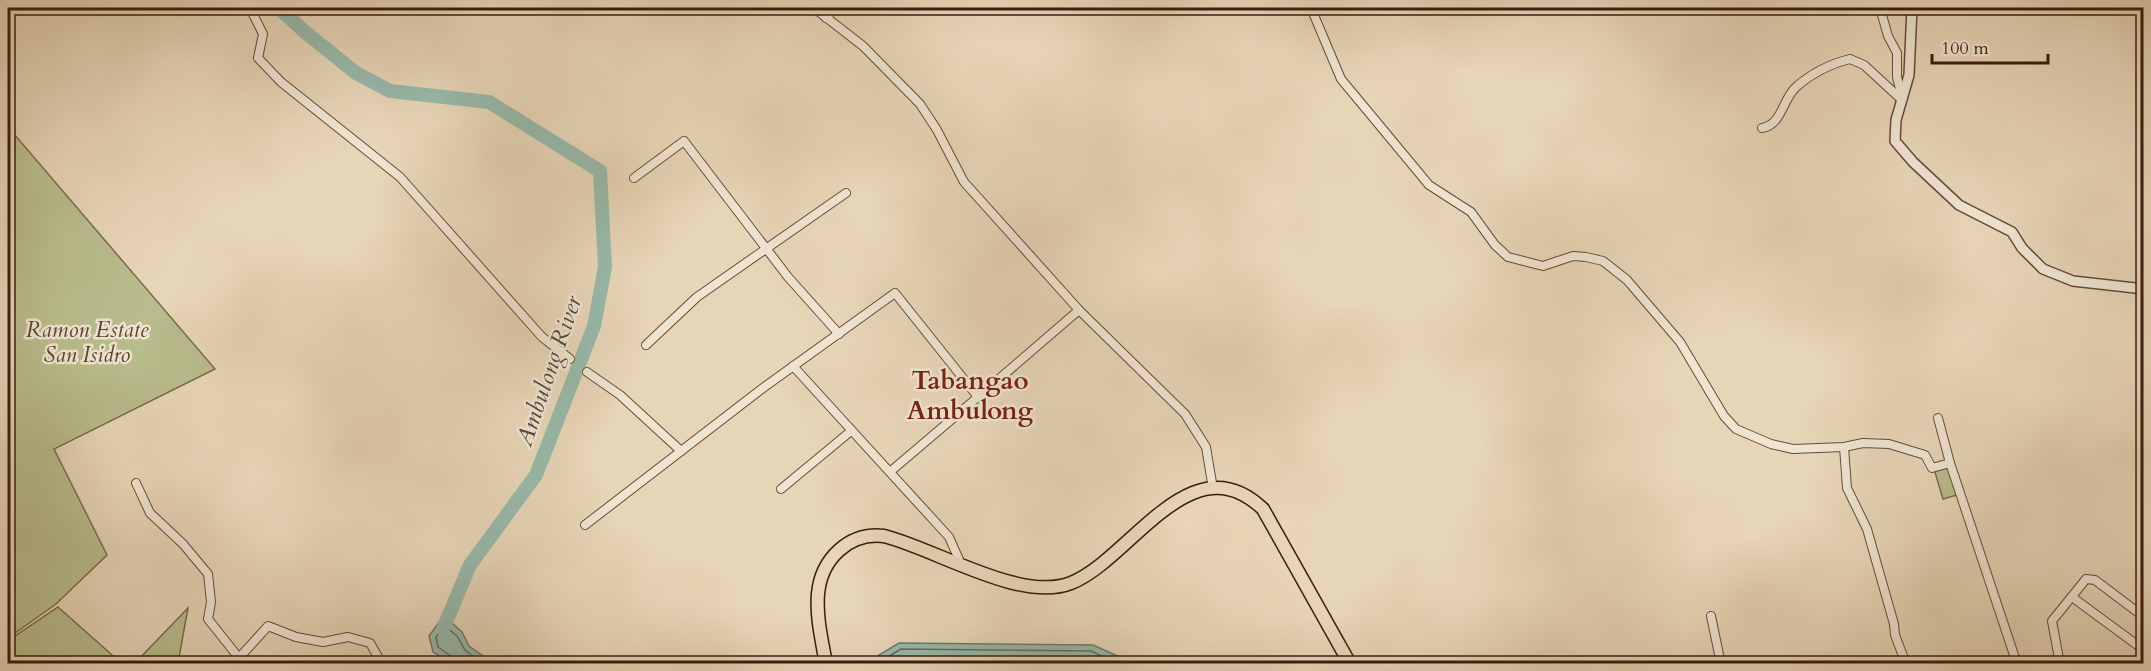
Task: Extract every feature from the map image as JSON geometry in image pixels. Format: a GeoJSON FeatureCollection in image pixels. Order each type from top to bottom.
{"type":"FeatureCollection","features":[{"type":"Feature","properties":{"kind":"main road"},"geometry":{"type":"LineString","coordinates":[[825,658],[818,616],[818,592],[823,575],[840,548],[853,540],[874,535],[894,539],[1027,587],[1041,589],[1072,583],[1105,560],[1175,501],[1200,490],[1213,489],[1241,494],[1263,510],[1286,546],[1350,663]]}},
{"type":"Feature","properties":{"kind":"street"},"geometry":{"type":"LineString","coordinates":[[250,8],[263,34],[258,58],[280,82],[400,177],[542,337],[570,359]]}},
{"type":"Feature","properties":{"kind":"street"},"geometry":{"type":"LineString","coordinates":[[814,8],[863,46],[920,104],[937,130],[964,182],[1079,310],[1190,421],[1206,447],[1213,489]]}},
{"type":"Feature","properties":{"kind":"street"},"geometry":{"type":"LineString","coordinates":[[826,18],[836,8]]}},
{"type":"Feature","properties":{"kind":"street"},"geometry":{"type":"LineString","coordinates":[[1311,8],[1341,79],[1429,185],[1471,212],[1495,245],[1508,256],[1543,266],[1573,256],[1603,261],[1627,280],[1680,342],[1729,424],[1750,436],[1793,449],[1844,447],[1863,443],[1889,444],[1925,454],[1932,468],[1950,463]]}},
{"type":"Feature","properties":{"kind":"street"},"geometry":{"type":"LineString","coordinates":[[1880,8],[1888,36],[1897,53],[1897,77],[1902,99]]}},
{"type":"Feature","properties":{"kind":"street"},"geometry":{"type":"LineString","coordinates":[[1912,8],[1909,75],[1896,120],[1895,141],[1913,162],[1959,205],[1980,218],[2005,226],[2043,269],[2058,277],[2073,281],[2144,289]]}},
{"type":"Feature","properties":{"kind":"street"},"geometry":{"type":"LineString","coordinates":[[1762,128],[1776,122],[1788,97],[1796,87],[1823,68],[1850,58],[1864,65],[1902,99]]}},
{"type":"Feature","properties":{"kind":"street"},"geometry":{"type":"LineString","coordinates":[[634,178],[684,141],[767,246],[788,277],[839,334]]}},
{"type":"Feature","properties":{"kind":"street"},"geometry":{"type":"LineString","coordinates":[[646,345],[697,297],[846,193]]}},
{"type":"Feature","properties":{"kind":"street"},"geometry":{"type":"LineString","coordinates":[[585,525],[793,366],[895,293],[978,397]]}},
{"type":"Feature","properties":{"kind":"street"},"geometry":{"type":"LineString","coordinates":[[891,471],[1079,310]]}},
{"type":"Feature","properties":{"kind":"street"},"geometry":{"type":"LineString","coordinates":[[793,366],[949,537],[961,564]]}},
{"type":"Feature","properties":{"kind":"street"},"geometry":{"type":"LineString","coordinates":[[586,372],[620,395],[681,452]]}},
{"type":"Feature","properties":{"kind":"street"},"geometry":{"type":"LineString","coordinates":[[1938,418],[1950,463],[2017,663]]}},
{"type":"Feature","properties":{"kind":"street"},"geometry":{"type":"LineString","coordinates":[[781,489],[851,431]]}},
{"type":"Feature","properties":{"kind":"street"},"geometry":{"type":"LineString","coordinates":[[1844,447],[1847,488],[1867,529],[1894,624],[1895,635],[1906,663]]}},
{"type":"Feature","properties":{"kind":"street"},"geometry":{"type":"LineString","coordinates":[[136,483],[150,513],[183,543],[208,574],[212,602],[208,619],[238,658],[268,626],[296,637],[323,642],[348,637],[370,643],[382,663]]}},
{"type":"Feature","properties":{"kind":"street"},"geometry":{"type":"LineString","coordinates":[[2061,663],[2053,636],[2052,621],[2086,579],[2095,580],[2144,617]]}},
{"type":"Feature","properties":{"kind":"street"},"geometry":{"type":"LineString","coordinates":[[2072,597],[2144,650]]}},
{"type":"Feature","properties":{"kind":"street"},"geometry":{"type":"LineString","coordinates":[[1711,616],[1721,663]]}},
{"type":"Feature","properties":{"kind":"green space","name":"Ramon Estate San Isidro"},"geometry":{"type":"Polygon","coordinates":[[[8,127],[215,369],[54,449],[107,555],[56,604],[8,638],[8,127]]]}},
{"type":"Feature","properties":{"kind":"green space"},"geometry":{"type":"Polygon","coordinates":[[[1949,464],[1957,495],[1943,499],[1934,469],[1949,464]]]}},
{"type":"Feature","properties":{"kind":"green space"},"geometry":{"type":"Polygon","coordinates":[[[58,607],[121,663],[8,663],[8,641],[58,607]]]}},
{"type":"Feature","properties":{"kind":"green space"},"geometry":{"type":"Polygon","coordinates":[[[188,608],[178,663],[135,663],[188,608]]]}},
{"type":"Feature","properties":{"kind":"water"},"geometry":{"type":"Polygon","coordinates":[[[451,612],[452,623],[462,632],[469,646],[493,663],[452,663],[433,652],[429,636],[446,613],[451,612]]]}},
{"type":"Feature","properties":{"kind":"water"},"geometry":{"type":"Polygon","coordinates":[[[899,643],[1093,645],[1133,663],[781,664],[871,660],[899,643]]]}},
{"type":"Feature","properties":{"kind":"waterway","name":"Ambulong River"},"geometry":{"type":"LineString","coordinates":[[279,8],[356,73],[390,91],[489,102],[600,171],[605,267],[594,326],[536,475],[470,565],[443,629]]}},
{"type":"Feature","properties":{"kind":"district","name":"Tabangao Ambulong"},"geometry":{"type":"Point","coordinates":[970,395]}}]}
